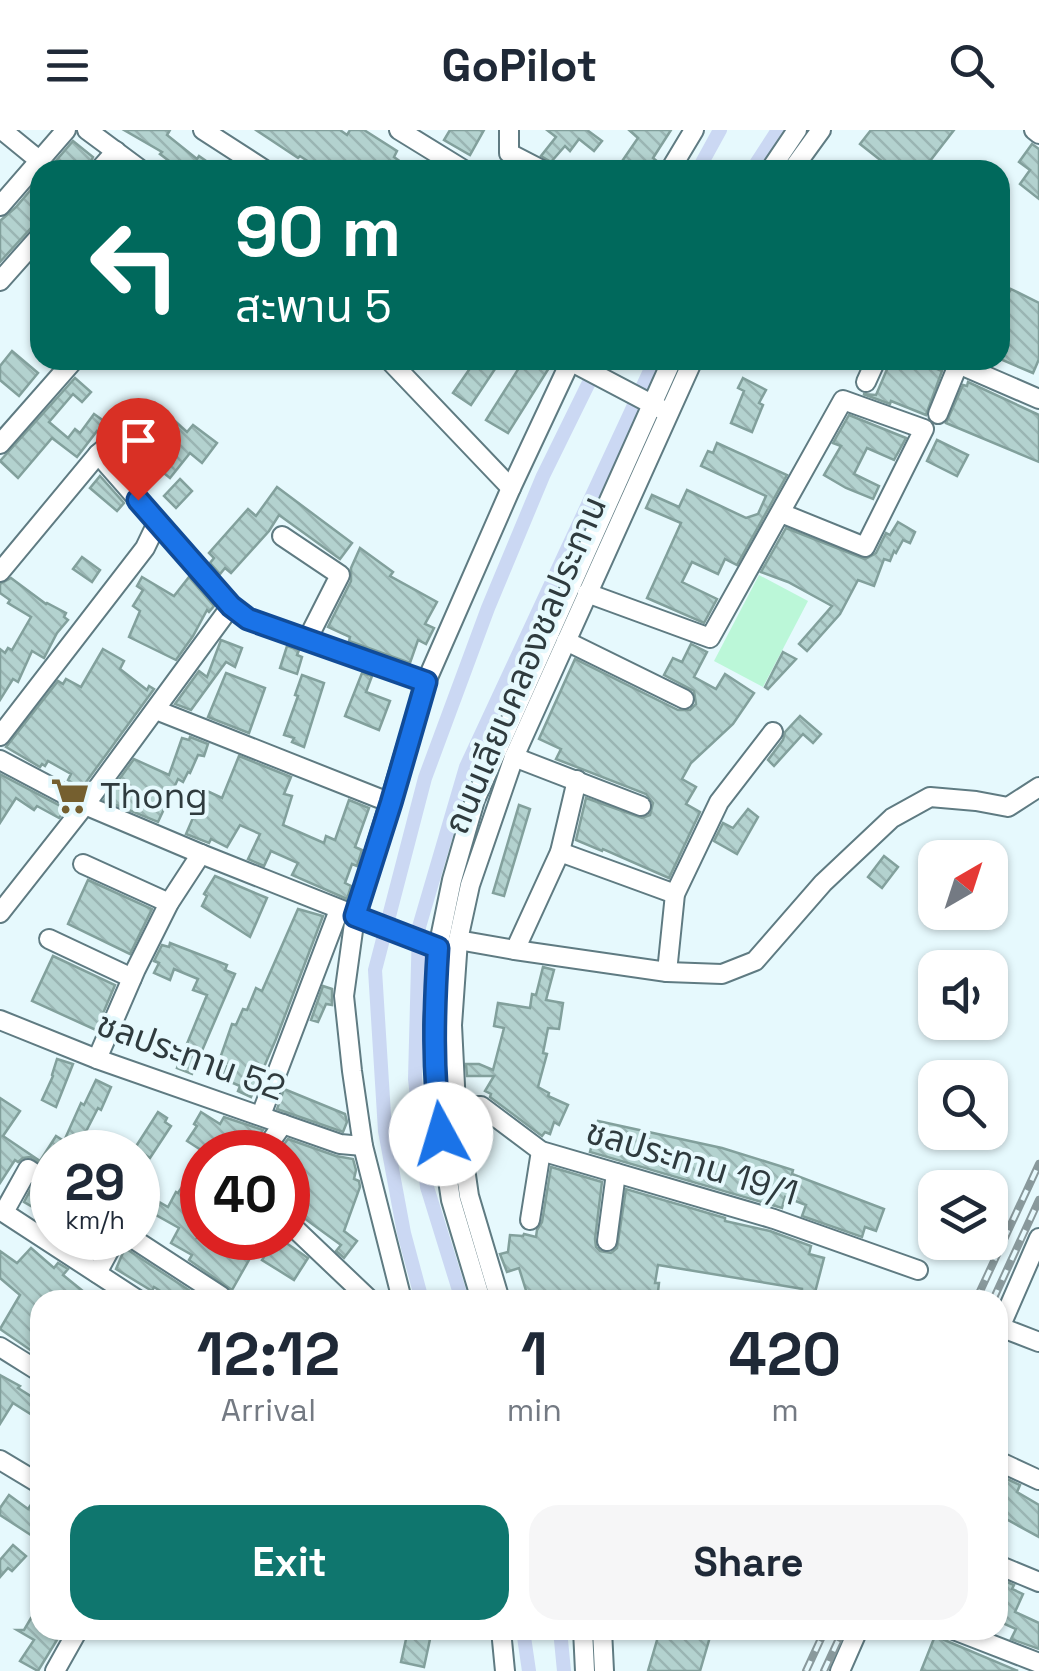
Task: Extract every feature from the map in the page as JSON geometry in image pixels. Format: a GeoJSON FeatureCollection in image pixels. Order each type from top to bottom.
{"type":"FeatureCollection","features":[{"type":"Feature","properties":{"kind":"street"},"geometry":{"type":"LineString","coordinates":[[2,130],[39,160]]}},
{"type":"Feature","properties":{"kind":"street"},"geometry":{"type":"LineString","coordinates":[[41,160],[66,130]]}},
{"type":"Feature","properties":{"kind":"street"},"geometry":{"type":"LineString","coordinates":[[87,130],[128,160]]}},
{"type":"Feature","properties":{"kind":"street"},"geometry":{"type":"LineString","coordinates":[[203,130],[250,160]]}},
{"type":"Feature","properties":{"kind":"street"},"geometry":{"type":"LineString","coordinates":[[400,130],[448,160]]}},
{"type":"Feature","properties":{"kind":"street"},"geometry":{"type":"LineString","coordinates":[[510,130],[509,154],[521,160]]}},
{"type":"Feature","properties":{"kind":"street"},"geometry":{"type":"LineString","coordinates":[[676,160],[694,130]]}},
{"type":"Feature","properties":{"kind":"street"},"geometry":{"type":"LineString","coordinates":[[777,160],[797,130]]}},
{"type":"Feature","properties":{"kind":"street"},"geometry":{"type":"LineString","coordinates":[[799,160],[820,130]]}},
{"type":"Feature","properties":{"kind":"street"},"geometry":{"type":"LineString","coordinates":[[108,160],[116,151]]}},
{"type":"Feature","properties":{"kind":"street"},"geometry":{"type":"LineString","coordinates":[[0,206],[30,172]]}},
{"type":"Feature","properties":{"kind":"street"},"geometry":{"type":"LineString","coordinates":[[0,281],[30,247]]}},
{"type":"Feature","properties":{"kind":"street"},"geometry":{"type":"LineString","coordinates":[[0,444],[65,370]]}},
{"type":"Feature","properties":{"kind":"street"},"geometry":{"type":"LineString","coordinates":[[399,370],[511,488]]}},
{"type":"Feature","properties":{"kind":"street"},"geometry":{"type":"LineString","coordinates":[[261,1115],[391,803],[426,682],[565,370]]}},
{"type":"Feature","properties":{"kind":"street"},"geometry":{"type":"LineString","coordinates":[[589,370],[659,408]]}},
{"type":"Feature","properties":{"kind":"street","name":"ถนนเลียบคลองชลประทาน"},"geometry":{"type":"LineString","coordinates":[[497,1290],[469,1196],[456,1106],[452,1025],[458,940],[470,884],[514,757],[588,593],[659,408],[669,370]]}},
{"type":"Feature","properties":{"kind":"street","name":"ถนนเลียบคลองชลประทาน"},"geometry":{"type":"LineString","coordinates":[[477,1290],[450,1200],[436,1101],[438,948],[452,880],[474,800],[659,408],[686,370]]}},
{"type":"Feature","properties":{"kind":"street"},"geometry":{"type":"LineString","coordinates":[[866,382],[871,370]]}},
{"type":"Feature","properties":{"kind":"street"},"geometry":{"type":"LineString","coordinates":[[938,414],[953,370]]}},
{"type":"Feature","properties":{"kind":"street"},"geometry":{"type":"LineString","coordinates":[[980,370],[1037,392]]}},
{"type":"Feature","properties":{"kind":"street"},"geometry":{"type":"LineString","coordinates":[[588,593],[710,638],[843,400],[924,429],[865,547],[780,513]]}},
{"type":"Feature","properties":{"kind":"street"},"geometry":{"type":"LineString","coordinates":[[0,572],[98,454],[118,436],[138,436]]}},
{"type":"Feature","properties":{"kind":"street"},"geometry":{"type":"LineString","coordinates":[[98,454],[231,606],[248,619],[426,682]]}},
{"type":"Feature","properties":{"kind":"street"},"geometry":{"type":"LineString","coordinates":[[0,736],[144,548],[157,523]]}},
{"type":"Feature","properties":{"kind":"street"},"geometry":{"type":"LineString","coordinates":[[282,536],[340,574],[308,640]]}},
{"type":"Feature","properties":{"kind":"street"},"geometry":{"type":"LineString","coordinates":[[0,913],[231,606]]}},
{"type":"Feature","properties":{"kind":"street"},"geometry":{"type":"LineString","coordinates":[[566,641],[684,699]]}},
{"type":"Feature","properties":{"kind":"street"},"geometry":{"type":"LineString","coordinates":[[156,710],[391,803]]}},
{"type":"Feature","properties":{"kind":"street"},"geometry":{"type":"LineString","coordinates":[[667,972],[675,894],[720,802],[773,732]]}},
{"type":"Feature","properties":{"kind":"street"},"geometry":{"type":"LineString","coordinates":[[514,757],[641,806]]}},
{"type":"Feature","properties":{"kind":"street"},"geometry":{"type":"LineString","coordinates":[[0,760],[85,805],[438,948]]}},
{"type":"Feature","properties":{"kind":"street"},"geometry":{"type":"LineString","coordinates":[[514,950],[560,852],[577,780]]}},
{"type":"Feature","properties":{"kind":"street"},"geometry":{"type":"LineString","coordinates":[[458,940],[667,972],[722,974],[755,962],[823,883],[892,818],[930,798],[976,800],[1008,807],[1039,786]]}},
{"type":"Feature","properties":{"kind":"street"},"geometry":{"type":"LineString","coordinates":[[560,852],[675,894]]}},
{"type":"Feature","properties":{"kind":"street"},"geometry":{"type":"LineString","coordinates":[[98,1058],[168,903],[201,854]]}},
{"type":"Feature","properties":{"kind":"street"},"geometry":{"type":"LineString","coordinates":[[84,864],[168,903]]}},
{"type":"Feature","properties":{"kind":"street"},"geometry":{"type":"LineString","coordinates":[[347,913],[344,996],[352,1071],[363,1146],[399,1290]]}},
{"type":"Feature","properties":{"kind":"street"},"geometry":{"type":"LineString","coordinates":[[50,939],[132,978]]}},
{"type":"Feature","properties":{"kind":"street","name":"ชลประทาน 52"},"geometry":{"type":"LineString","coordinates":[[0,1020],[340,1144],[363,1146]]}},
{"type":"Feature","properties":{"kind":"street","name":"ชลประทาน 19/1"},"geometry":{"type":"LineString","coordinates":[[456,1106],[482,1106],[541,1151],[774,1218],[918,1270]]}},
{"type":"Feature","properties":{"kind":"street"},"geometry":{"type":"LineString","coordinates":[[279,1130],[283,1124]]}},
{"type":"Feature","properties":{"kind":"street"},"geometry":{"type":"LineString","coordinates":[[530,1220],[541,1151]]}},
{"type":"Feature","properties":{"kind":"street"},"geometry":{"type":"LineString","coordinates":[[30,1170],[2,1211],[123,1290]]}},
{"type":"Feature","properties":{"kind":"street"},"geometry":{"type":"LineString","coordinates":[[608,1241],[616,1173]]}},
{"type":"Feature","properties":{"kind":"street"},"geometry":{"type":"LineString","coordinates":[[1008,1307],[1039,1238]]}},
{"type":"Feature","properties":{"kind":"street"},"geometry":{"type":"LineString","coordinates":[[310,1243],[359,1290]]}},
{"type":"Feature","properties":{"kind":"street"},"geometry":{"type":"LineString","coordinates":[[160,1256],[212,1290]]}},
{"type":"Feature","properties":{"kind":"street"},"geometry":{"type":"LineString","coordinates":[[98,1273],[105,1260]]}},
{"type":"Feature","properties":{"kind":"street"},"geometry":{"type":"LineString","coordinates":[[1008,1332],[1039,1342]]}},
{"type":"Feature","properties":{"kind":"street"},"geometry":{"type":"LineString","coordinates":[[2,1353],[30,1367]]}},
{"type":"Feature","properties":{"kind":"street"},"geometry":{"type":"LineString","coordinates":[[0,1460],[30,1478]]}},
{"type":"Feature","properties":{"kind":"street"},"geometry":{"type":"LineString","coordinates":[[1008,1466],[1039,1480]]}},
{"type":"Feature","properties":{"kind":"street"},"geometry":{"type":"LineString","coordinates":[[1008,1569],[1039,1582]]}},
{"type":"Feature","properties":{"kind":"street"},"geometry":{"type":"LineString","coordinates":[[72,1640],[58,1664],[78,1671]]}},
{"type":"Feature","properties":{"kind":"street"},"geometry":{"type":"LineString","coordinates":[[502,1640],[504,1671]]}},
{"type":"Feature","properties":{"kind":"street"},"geometry":{"type":"LineString","coordinates":[[584,1640],[586,1671]]}},
{"type":"Feature","properties":{"kind":"street"},"geometry":{"type":"LineString","coordinates":[[602,1640],[604,1671]]}},
{"type":"Feature","properties":{"kind":"street"},"geometry":{"type":"LineString","coordinates":[[840,1671],[854,1640]]}},
{"type":"Feature","properties":{"kind":"street"},"geometry":{"type":"LineString","coordinates":[[980,1640],[1039,1663]]}},
{"type":"Feature","properties":{"kind":"green space"},"geometry":{"type":"Polygon","coordinates":[[[759,575],[808,601],[763,687],[714,661],[759,575]]]}},
{"type":"Feature","properties":{"kind":"building"},"geometry":{"type":"Polygon","coordinates":[[[124,130],[170,130],[167,135],[197,159],[199,156],[205,160],[168,160],[162,152],[124,130]]]}},
{"type":"Feature","properties":{"kind":"building"},"geometry":{"type":"Polygon","coordinates":[[[256,130],[340,130],[347,135],[350,130],[364,130],[397,151],[394,157],[398,160],[306,160],[300,156],[256,130]]]}},
{"type":"Feature","properties":{"kind":"building"},"geometry":{"type":"Polygon","coordinates":[[[450,130],[484,130],[470,155],[444,140],[450,130]]]}},
{"type":"Feature","properties":{"kind":"building"},"geometry":{"type":"Polygon","coordinates":[[[547,130],[587,130],[602,141],[594,151],[579,139],[570,151],[565,146],[553,160],[548,160],[541,156],[556,137],[547,130]]]}},
{"type":"Feature","properties":{"kind":"building"},"geometry":{"type":"Polygon","coordinates":[[[629,130],[671,130],[653,158],[656,160],[623,160],[638,138],[629,130]]]}},
{"type":"Feature","properties":{"kind":"building"},"geometry":{"type":"Polygon","coordinates":[[[871,130],[954,130],[931,160],[880,160],[860,144],[871,130]]]}},
{"type":"Feature","properties":{"kind":"building"},"geometry":{"type":"Polygon","coordinates":[[[73,141],[93,157],[92,160],[57,160],[73,141]]]}},
{"type":"Feature","properties":{"kind":"building"},"geometry":{"type":"Polygon","coordinates":[[[1032,144],[1039,149],[1039,199],[1020,184],[1030,170],[1019,162],[1032,144]]]}},
{"type":"Feature","properties":{"kind":"building"},"geometry":{"type":"Polygon","coordinates":[[[30,191],[30,229],[0,262],[0,221],[30,191]]]}},
{"type":"Feature","properties":{"kind":"building"},"geometry":{"type":"Polygon","coordinates":[[[1010,291],[1039,303],[1039,359],[1033,373],[1010,363],[1010,291]]]}},
{"type":"Feature","properties":{"kind":"building"},"geometry":{"type":"Polygon","coordinates":[[[12,351],[38,373],[19,396],[0,380],[0,366],[12,351]]]}},
{"type":"Feature","properties":{"kind":"building"},"geometry":{"type":"Polygon","coordinates":[[[469,370],[494,370],[471,405],[453,393],[469,370]]]}},
{"type":"Feature","properties":{"kind":"building"},"geometry":{"type":"Polygon","coordinates":[[[518,370],[548,370],[508,433],[486,420],[518,370]]]}},
{"type":"Feature","properties":{"kind":"building"},"geometry":{"type":"Polygon","coordinates":[[[887,370],[942,371],[926,415],[863,394],[876,395],[887,370]]]}},
{"type":"Feature","properties":{"kind":"building"},"geometry":{"type":"Polygon","coordinates":[[[75,378],[91,392],[82,402],[73,394],[49,422],[68,438],[75,429],[80,433],[94,414],[111,426],[102,434],[97,431],[77,457],[52,438],[18,478],[0,461],[75,378]]]}},
{"type":"Feature","properties":{"kind":"building"},"geometry":{"type":"Polygon","coordinates":[[[743,378],[766,390],[752,432],[731,423],[744,391],[738,388],[743,378]]]}},
{"type":"Feature","properties":{"kind":"building"},"geometry":{"type":"Polygon","coordinates":[[[968,382],[1039,415],[1039,462],[946,423],[968,382]]]}},
{"type":"Feature","properties":{"kind":"building"},"geometry":{"type":"Polygon","coordinates":[[[155,403],[187,432],[193,425],[217,443],[202,463],[190,453],[170,478],[160,470],[143,487],[138,481],[143,475],[139,471],[147,464],[149,467],[168,444],[159,435],[163,430],[146,414],[155,403]]]}},
{"type":"Feature","properties":{"kind":"building"},"geometry":{"type":"Polygon","coordinates":[[[849,415],[906,438],[894,460],[867,448],[854,474],[879,486],[873,499],[824,475],[841,446],[833,443],[849,415]]]}},
{"type":"Feature","properties":{"kind":"building"},"geometry":{"type":"Polygon","coordinates":[[[937,440],[968,455],[957,476],[927,461],[937,440]]]}},
{"type":"Feature","properties":{"kind":"building"},"geometry":{"type":"Polygon","coordinates":[[[717,443],[787,475],[737,565],[725,559],[718,574],[692,562],[682,582],[717,599],[704,623],[647,598],[681,523],[646,508],[652,495],[679,507],[687,490],[746,518],[758,514],[766,496],[701,466],[717,443]]]}},
{"type":"Feature","properties":{"kind":"building"},"geometry":{"type":"Polygon","coordinates":[[[100,476],[124,503],[117,511],[90,488],[100,476]]]}},
{"type":"Feature","properties":{"kind":"building"},"geometry":{"type":"Polygon","coordinates":[[[180,479],[192,491],[176,508],[164,496],[180,479]]]}},
{"type":"Feature","properties":{"kind":"building"},"geometry":{"type":"Polygon","coordinates":[[[277,487],[352,543],[340,559],[279,515],[231,573],[225,568],[220,574],[210,563],[214,558],[209,553],[248,509],[256,516],[277,487]]]}},
{"type":"Feature","properties":{"kind":"building"},"geometry":{"type":"Polygon","coordinates":[[[898,522],[915,532],[910,543],[903,540],[890,561],[884,559],[874,586],[858,580],[840,614],[807,651],[799,644],[832,606],[761,572],[786,528],[865,559],[876,553],[886,533],[890,535],[898,522]]]}},
{"type":"Feature","properties":{"kind":"building"},"geometry":{"type":"Polygon","coordinates":[[[360,548],[393,572],[390,576],[437,602],[425,624],[434,628],[426,644],[418,640],[410,663],[349,641],[350,637],[328,627],[351,581],[351,568],[360,548]]]}},
{"type":"Feature","properties":{"kind":"building"},"geometry":{"type":"Polygon","coordinates":[[[82,557],[100,570],[92,582],[73,569],[82,557]]]}},
{"type":"Feature","properties":{"kind":"building"},"geometry":{"type":"Polygon","coordinates":[[[142,577],[174,596],[189,577],[214,606],[207,610],[176,660],[129,637],[140,611],[133,606],[143,590],[137,586],[142,577]]]}},
{"type":"Feature","properties":{"kind":"building"},"geometry":{"type":"Polygon","coordinates":[[[11,578],[46,604],[66,613],[64,617],[68,620],[44,658],[32,651],[18,682],[13,679],[0,700],[0,649],[5,653],[8,648],[12,650],[31,617],[8,603],[10,600],[0,593],[0,584],[11,578]]]}},
{"type":"Feature","properties":{"kind":"building"},"geometry":{"type":"Polygon","coordinates":[[[221,640],[242,648],[235,667],[226,662],[191,710],[175,704],[199,671],[207,677],[221,640]]]}},
{"type":"Feature","properties":{"kind":"building"},"geometry":{"type":"Polygon","coordinates":[[[691,644],[707,652],[694,677],[716,689],[725,674],[754,693],[733,724],[691,763],[682,779],[696,787],[686,804],[700,812],[669,878],[576,840],[586,798],[642,818],[650,815],[653,803],[646,794],[556,759],[561,749],[539,739],[575,659],[678,710],[690,710],[696,704],[694,691],[664,675],[673,658],[682,662],[691,644]]]}},
{"type":"Feature","properties":{"kind":"building"},"geometry":{"type":"Polygon","coordinates":[[[287,646],[299,650],[297,655],[302,657],[297,674],[280,668],[287,646]]]}},
{"type":"Feature","properties":{"kind":"building"},"geometry":{"type":"Polygon","coordinates":[[[103,649],[124,661],[120,669],[147,690],[149,686],[154,689],[81,789],[68,780],[71,774],[48,761],[40,767],[6,747],[58,681],[63,684],[66,679],[81,687],[103,649]]]}},
{"type":"Feature","properties":{"kind":"building"},"geometry":{"type":"Polygon","coordinates":[[[783,652],[796,659],[768,689],[765,687],[783,652]]]}},
{"type":"Feature","properties":{"kind":"building"},"geometry":{"type":"Polygon","coordinates":[[[226,673],[265,688],[249,733],[208,717],[226,673]]]}},
{"type":"Feature","properties":{"kind":"building"},"geometry":{"type":"Polygon","coordinates":[[[362,673],[372,676],[366,692],[390,701],[379,730],[345,716],[362,673]]]}},
{"type":"Feature","properties":{"kind":"building"},"geometry":{"type":"Polygon","coordinates":[[[302,675],[324,683],[304,747],[284,735],[302,675]]]}},
{"type":"Feature","properties":{"kind":"building"},"geometry":{"type":"Polygon","coordinates":[[[800,716],[821,734],[813,743],[803,734],[774,766],[768,760],[800,716]]]}},
{"type":"Feature","properties":{"kind":"building"},"geometry":{"type":"Polygon","coordinates":[[[182,738],[208,744],[204,756],[198,755],[183,782],[178,779],[158,822],[104,800],[134,759],[169,775],[182,738]]]}},
{"type":"Feature","properties":{"kind":"building"},"geometry":{"type":"Polygon","coordinates":[[[239,756],[291,777],[284,794],[292,796],[283,825],[324,843],[326,836],[335,840],[349,800],[369,808],[355,847],[362,850],[357,866],[352,864],[345,883],[351,886],[347,899],[292,875],[298,863],[271,851],[264,866],[248,859],[260,834],[240,825],[227,847],[186,834],[205,790],[222,798],[239,756]]]}},
{"type":"Feature","properties":{"kind":"building"},"geometry":{"type":"Polygon","coordinates":[[[0,774],[66,809],[59,818],[37,806],[34,810],[16,798],[0,823],[0,774]]]}},
{"type":"Feature","properties":{"kind":"building"},"geometry":{"type":"Polygon","coordinates":[[[519,805],[530,809],[504,896],[493,893],[519,805]]]}},
{"type":"Feature","properties":{"kind":"building"},"geometry":{"type":"Polygon","coordinates":[[[748,809],[758,817],[737,854],[714,841],[723,823],[733,828],[748,809]]]}},
{"type":"Feature","properties":{"kind":"building"},"geometry":{"type":"Polygon","coordinates":[[[884,856],[898,867],[882,888],[868,877],[884,856]]]}},
{"type":"Feature","properties":{"kind":"building"},"geometry":{"type":"Polygon","coordinates":[[[215,876],[267,898],[250,937],[202,906],[215,876]]]}},
{"type":"Feature","properties":{"kind":"building"},"geometry":{"type":"Polygon","coordinates":[[[88,880],[152,909],[130,954],[68,924],[88,880]]]}},
{"type":"Feature","properties":{"kind":"building"},"geometry":{"type":"Polygon","coordinates":[[[298,909],[323,916],[251,1097],[238,1091],[240,1086],[221,1078],[226,1066],[218,1064],[232,1024],[236,1025],[243,1009],[247,1010],[256,988],[262,991],[298,909]]]}},
{"type":"Feature","properties":{"kind":"building"},"geometry":{"type":"Polygon","coordinates":[[[170,943],[227,965],[225,970],[235,974],[192,1074],[177,1068],[207,995],[193,990],[198,979],[174,969],[170,980],[154,973],[159,963],[154,961],[162,945],[169,947],[170,943]]]}},
{"type":"Feature","properties":{"kind":"building"},"geometry":{"type":"Polygon","coordinates":[[[53,956],[115,985],[96,1030],[32,1001],[53,956]]]}},
{"type":"Feature","properties":{"kind":"building"},"geometry":{"type":"Polygon","coordinates":[[[543,967],[554,970],[546,1000],[563,1003],[559,1029],[548,1028],[543,1053],[547,1054],[538,1087],[568,1105],[559,1125],[554,1122],[550,1134],[545,1132],[542,1136],[485,1091],[494,1076],[467,1076],[466,1064],[493,1070],[504,1028],[494,1026],[498,1003],[530,1008],[543,967]]]}},
{"type":"Feature","properties":{"kind":"building"},"geometry":{"type":"Polygon","coordinates":[[[323,986],[332,989],[332,1005],[326,1004],[318,1022],[311,1020],[323,986]]]}},
{"type":"Feature","properties":{"kind":"building"},"geometry":{"type":"Polygon","coordinates":[[[57,1059],[73,1064],[56,1107],[42,1100],[57,1059]]]}},
{"type":"Feature","properties":{"kind":"building"},"geometry":{"type":"Polygon","coordinates":[[[96,1080],[111,1087],[87,1130],[69,1130],[81,1103],[84,1105],[96,1080]]]}},
{"type":"Feature","properties":{"kind":"building"},"geometry":{"type":"Polygon","coordinates":[[[284,1089],[345,1114],[343,1132],[277,1109],[284,1089]]]}},
{"type":"Feature","properties":{"kind":"building"},"geometry":{"type":"Polygon","coordinates":[[[0,1098],[20,1111],[3,1136],[30,1157],[15,1160],[0,1183],[0,1098]]]}},
{"type":"Feature","properties":{"kind":"building"},"geometry":{"type":"Polygon","coordinates":[[[158,1112],[171,1126],[160,1143],[160,1130],[146,1130],[158,1112]]]}},
{"type":"Feature","properties":{"kind":"building"},"geometry":{"type":"Polygon","coordinates":[[[201,1112],[220,1124],[224,1117],[263,1130],[194,1130],[201,1112]]]}},
{"type":"Feature","properties":{"kind":"building"},"geometry":{"type":"Polygon","coordinates":[[[598,1121],[722,1148],[793,1170],[792,1174],[884,1209],[876,1231],[865,1227],[862,1237],[802,1216],[806,1205],[785,1197],[782,1208],[590,1152],[598,1121]]]}},
{"type":"Feature","properties":{"kind":"building"},"geometry":{"type":"Polygon","coordinates":[[[310,1147],[353,1159],[354,1179],[360,1187],[344,1231],[357,1241],[344,1258],[336,1251],[341,1245],[310,1222],[310,1147]]]}},
{"type":"Feature","properties":{"kind":"building"},"geometry":{"type":"Polygon","coordinates":[[[551,1167],[602,1182],[595,1239],[600,1251],[611,1253],[617,1248],[626,1189],[770,1231],[811,1246],[809,1254],[824,1258],[816,1290],[658,1265],[655,1283],[659,1283],[658,1290],[526,1290],[519,1268],[507,1272],[500,1254],[508,1252],[510,1235],[536,1237],[551,1167]]]}},
{"type":"Feature","properties":{"kind":"building"},"geometry":{"type":"Polygon","coordinates":[[[180,1190],[180,1248],[171,1243],[179,1228],[160,1217],[160,1202],[168,1207],[180,1190]]]}},
{"type":"Feature","properties":{"kind":"building"},"geometry":{"type":"Polygon","coordinates":[[[30,1249],[30,1260],[45,1260],[54,1268],[58,1263],[68,1269],[63,1275],[82,1290],[30,1290],[30,1350],[0,1329],[20,1295],[0,1278],[0,1251],[17,1263],[30,1249]]]}},
{"type":"Feature","properties":{"kind":"building"},"geometry":{"type":"Polygon","coordinates":[[[120,1260],[143,1260],[189,1290],[150,1290],[116,1269],[120,1260]]]}},
{"type":"Feature","properties":{"kind":"building"},"geometry":{"type":"Polygon","coordinates":[[[189,1260],[249,1260],[232,1290],[189,1260]]]}},
{"type":"Feature","properties":{"kind":"building"},"geometry":{"type":"Polygon","coordinates":[[[262,1260],[307,1260],[294,1280],[262,1260]]]}},
{"type":"Feature","properties":{"kind":"building"},"geometry":{"type":"Polygon","coordinates":[[[0,1375],[30,1396],[30,1414],[13,1403],[0,1424],[0,1375]]]}},
{"type":"Feature","properties":{"kind":"building"},"geometry":{"type":"Polygon","coordinates":[[[1008,1479],[1020,1485],[1017,1492],[1039,1505],[1039,1537],[1008,1520],[1008,1479]]]}},
{"type":"Feature","properties":{"kind":"building"},"geometry":{"type":"Polygon","coordinates":[[[9,1495],[28,1509],[30,1506],[30,1534],[0,1515],[9,1495]]]}},
{"type":"Feature","properties":{"kind":"building"},"geometry":{"type":"Polygon","coordinates":[[[13,1545],[26,1556],[0,1577],[0,1560],[13,1545]]]}},
{"type":"Feature","properties":{"kind":"building"},"geometry":{"type":"Polygon","coordinates":[[[1008,1582],[1023,1594],[1015,1612],[1039,1623],[1039,1649],[1011,1639],[1016,1629],[1008,1625],[1008,1582]]]}},
{"type":"Feature","properties":{"kind":"building"},"geometry":{"type":"Polygon","coordinates":[[[30,1620],[30,1638],[17,1630],[24,1630],[30,1620]]]}},
{"type":"Feature","properties":{"kind":"building"},"geometry":{"type":"Polygon","coordinates":[[[34,1640],[57,1640],[38,1671],[20,1661],[34,1640]]]}},
{"type":"Feature","properties":{"kind":"building"},"geometry":{"type":"Polygon","coordinates":[[[406,1640],[430,1640],[424,1667],[401,1662],[406,1640]]]}},
{"type":"Feature","properties":{"kind":"building"},"geometry":{"type":"Polygon","coordinates":[[[657,1640],[709,1640],[700,1671],[648,1671],[657,1640]]]}},
{"type":"Feature","properties":{"kind":"building"},"geometry":{"type":"Polygon","coordinates":[[[933,1640],[944,1640],[1018,1671],[921,1671],[933,1640]]]}},
{"type":"Feature","properties":{"kind":"waterway"},"geometry":{"type":"LineString","coordinates":[[704,160],[720,130]]}},
{"type":"Feature","properties":{"kind":"waterway"},"geometry":{"type":"LineString","coordinates":[[758,160],[778,130]]}},
{"type":"Feature","properties":{"kind":"waterway"},"geometry":{"type":"LineString","coordinates":[[419,1290],[385,1131],[375,970],[425,778],[488,608],[543,476],[595,370]]}},
{"type":"Feature","properties":{"kind":"waterway"},"geometry":{"type":"LineString","coordinates":[[459,1290],[427,1187],[415,1079],[419,927],[466,767],[650,370]]}},
{"type":"Feature","properties":{"kind":"waterway"},"geometry":{"type":"LineString","coordinates":[[524,1640],[529,1671]]}},
{"type":"Feature","properties":{"kind":"waterway"},"geometry":{"type":"LineString","coordinates":[[561,1640],[564,1671]]}},
{"type":"Feature","properties":{"kind":"railway"},"geometry":{"type":"LineString","coordinates":[[981,1290],[1039,1164]]}},
{"type":"Feature","properties":{"kind":"railway"},"geometry":{"type":"LineString","coordinates":[[998,1290],[1039,1200]]}},
{"type":"Feature","properties":{"kind":"railway"},"geometry":{"type":"LineString","coordinates":[[806,1671],[820,1640]]}},
{"type":"Feature","properties":{"kind":"railway"},"geometry":{"type":"LineString","coordinates":[[824,1671],[838,1640]]}},
{"type":"Feature","properties":{"kind":"place","name":"Thong"},"geometry":{"type":"Point","coordinates":[70,796]}},
{"type":"Feature","properties":{"kind":"route"},"geometry":{"type":"LineString","coordinates":[[138,500],[231,606],[248,619],[426,682],[355,916],[438,948],[434,1025],[441,1134]]}}]}
